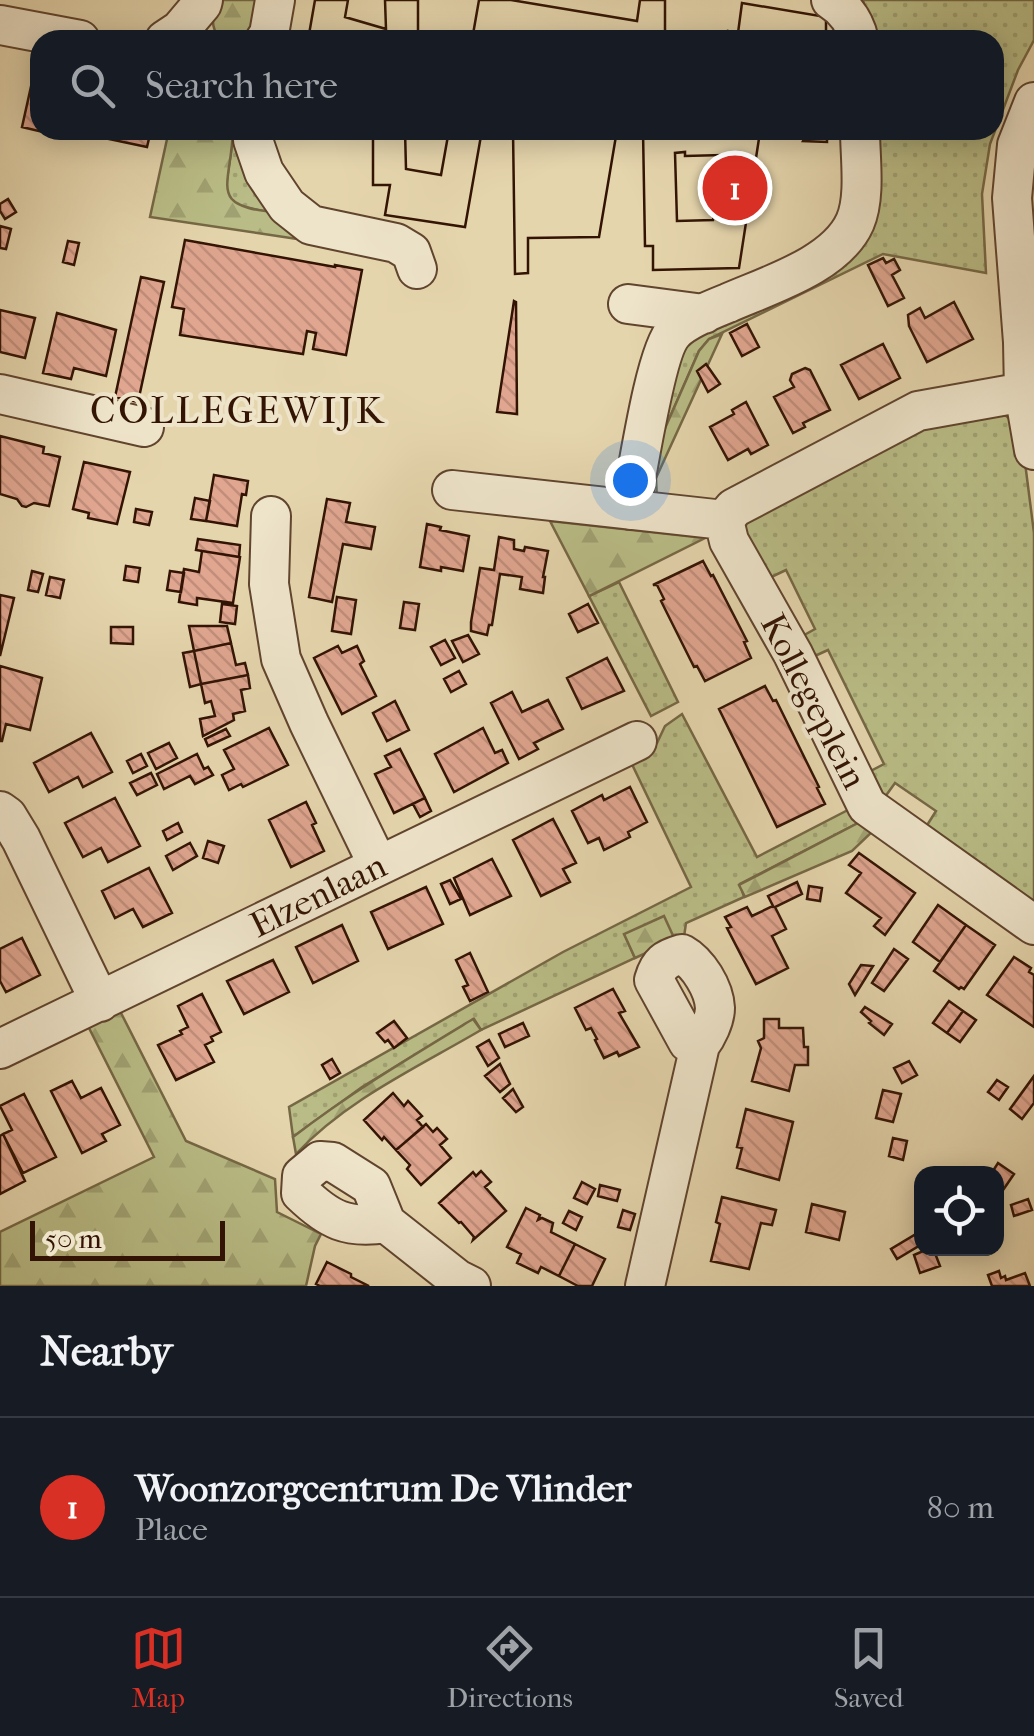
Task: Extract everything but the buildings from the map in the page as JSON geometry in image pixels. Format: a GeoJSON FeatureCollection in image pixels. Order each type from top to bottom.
{"type":"FeatureCollection","features":[{"type":"Feature","properties":{"kind":"street"},"geometry":{"type":"LineString","coordinates":[[180,30],[203,0]]}},
{"type":"Feature","properties":{"kind":"street"},"geometry":{"type":"LineString","coordinates":[[831,0],[852,20],[856,30]]}},
{"type":"Feature","properties":{"kind":"street"},"geometry":{"type":"LineString","coordinates":[[0,25],[30,31]]}},
{"type":"Feature","properties":{"kind":"street"},"geometry":{"type":"LineString","coordinates":[[1034,102],[1018,145],[1012,198],[1034,450]]}},
{"type":"Feature","properties":{"kind":"street"},"geometry":{"type":"LineString","coordinates":[[253,140],[264,172],[287,206],[311,225],[396,243],[411,252],[417,269]]}},
{"type":"Feature","properties":{"kind":"street"},"geometry":{"type":"LineString","coordinates":[[630,510],[666,314],[814,264],[835,250],[855,223],[860,200],[860,140]]}},
{"type":"Feature","properties":{"kind":"street"},"geometry":{"type":"LineString","coordinates":[[452,490],[724,520],[734,508],[918,411],[1027,375]]}},
{"type":"Feature","properties":{"kind":"street"},"geometry":{"type":"LineString","coordinates":[[0,394],[144,427]]}},
{"type":"Feature","properties":{"kind":"street"},"geometry":{"type":"LineString","coordinates":[[271,516],[269,584],[281,659],[378,865]]}},
{"type":"Feature","properties":{"kind":"street","name":"Kollegeplein"},"geometry":{"type":"LineString","coordinates":[[724,520],[729,541],[792,654],[867,806],[1034,925]]}},
{"type":"Feature","properties":{"kind":"street","name":"Elzenlaan"},"geometry":{"type":"LineString","coordinates":[[0,1050],[637,741]]}},
{"type":"Feature","properties":{"kind":"street"},"geometry":{"type":"LineString","coordinates":[[0,811],[21,839],[100,1002]]}},
{"type":"Feature","properties":{"kind":"street"},"geometry":{"type":"LineString","coordinates":[[646,1286],[700,1045]]}},
{"type":"Feature","properties":{"kind":"street"},"geometry":{"type":"LineString","coordinates":[[386,1223],[471,1286]]}},
{"type":"Feature","properties":{"kind":"green space"},"geometry":{"type":"Polygon","coordinates":[[[217,0],[265,0],[253,30],[215,30],[217,0]]]}},
{"type":"Feature","properties":{"kind":"green space"},"geometry":{"type":"Polygon","coordinates":[[[863,0],[1034,0],[1034,40],[1004,107],[1004,30],[867,30],[863,0]]]}},
{"type":"Feature","properties":{"kind":"green space"},"geometry":{"type":"Polygon","coordinates":[[[167,140],[232,140],[227,181],[232,200],[242,206],[283,213],[304,240],[150,217],[167,140]]]}},
{"type":"Feature","properties":{"kind":"green space"},"geometry":{"type":"Polygon","coordinates":[[[232,140],[247,140],[283,213],[241,206],[231,200],[227,181],[232,140]]]}},
{"type":"Feature","properties":{"kind":"green space"},"geometry":{"type":"Polygon","coordinates":[[[866,140],[992,140],[982,194],[986,273],[883,254],[709,339],[699,351],[659,442],[669,384],[684,344],[832,267],[866,140]]]}},
{"type":"Feature","properties":{"kind":"green space"},"geometry":{"type":"Polygon","coordinates":[[[722,334],[656,478],[657,500],[650,496],[659,442],[699,351],[709,339],[722,334]]]}},
{"type":"Feature","properties":{"kind":"green space"},"geometry":{"type":"Polygon","coordinates":[[[1004,414],[1022,439],[1034,533],[1034,909],[924,830],[936,811],[895,783],[882,801],[863,775],[884,764],[828,650],[806,660],[797,639],[815,629],[786,570],[767,579],[744,537],[747,519],[921,423],[1004,414]]]}},
{"type":"Feature","properties":{"kind":"green space"},"geometry":{"type":"Polygon","coordinates":[[[550,521],[705,538],[589,596],[550,521]]]}},
{"type":"Feature","properties":{"kind":"green space"},"geometry":{"type":"Polygon","coordinates":[[[619,582],[678,702],[651,716],[589,596],[619,582]]]}},
{"type":"Feature","properties":{"kind":"green space"},"geometry":{"type":"Polygon","coordinates":[[[682,714],[757,857],[848,810],[860,822],[740,884],[744,897],[686,923],[684,937],[675,940],[625,935],[635,958],[481,1030],[474,1019],[362,1087],[293,1137],[289,1107],[563,952],[691,887],[628,756],[657,743],[665,726],[682,714]]]}},
{"type":"Feature","properties":{"kind":"green space"},"geometry":{"type":"Polygon","coordinates":[[[860,822],[873,831],[852,851],[745,897],[739,885],[860,822]]]}},
{"type":"Feature","properties":{"kind":"green space"},"geometry":{"type":"Polygon","coordinates":[[[664,916],[675,940],[635,958],[624,934],[664,916]]]}},
{"type":"Feature","properties":{"kind":"green space"},"geometry":{"type":"Polygon","coordinates":[[[119,1009],[186,1141],[275,1179],[277,1212],[321,1234],[306,1286],[0,1286],[0,1232],[154,1157],[87,1024],[119,1009]]]}},
{"type":"Feature","properties":{"kind":"green space"},"geometry":{"type":"Polygon","coordinates":[[[473,1019],[481,1030],[360,1101],[296,1154],[293,1137],[359,1090],[473,1019]]]}},
{"type":"Feature","properties":{"kind":"place","name":"Woonzorgcentrum De Vlinder"},"geometry":{"type":"Point","coordinates":[735,188]}},
{"type":"Feature","properties":{"kind":"district","name":"COLLEGEWIJK"},"geometry":{"type":"Point","coordinates":[238,410]}}]}
